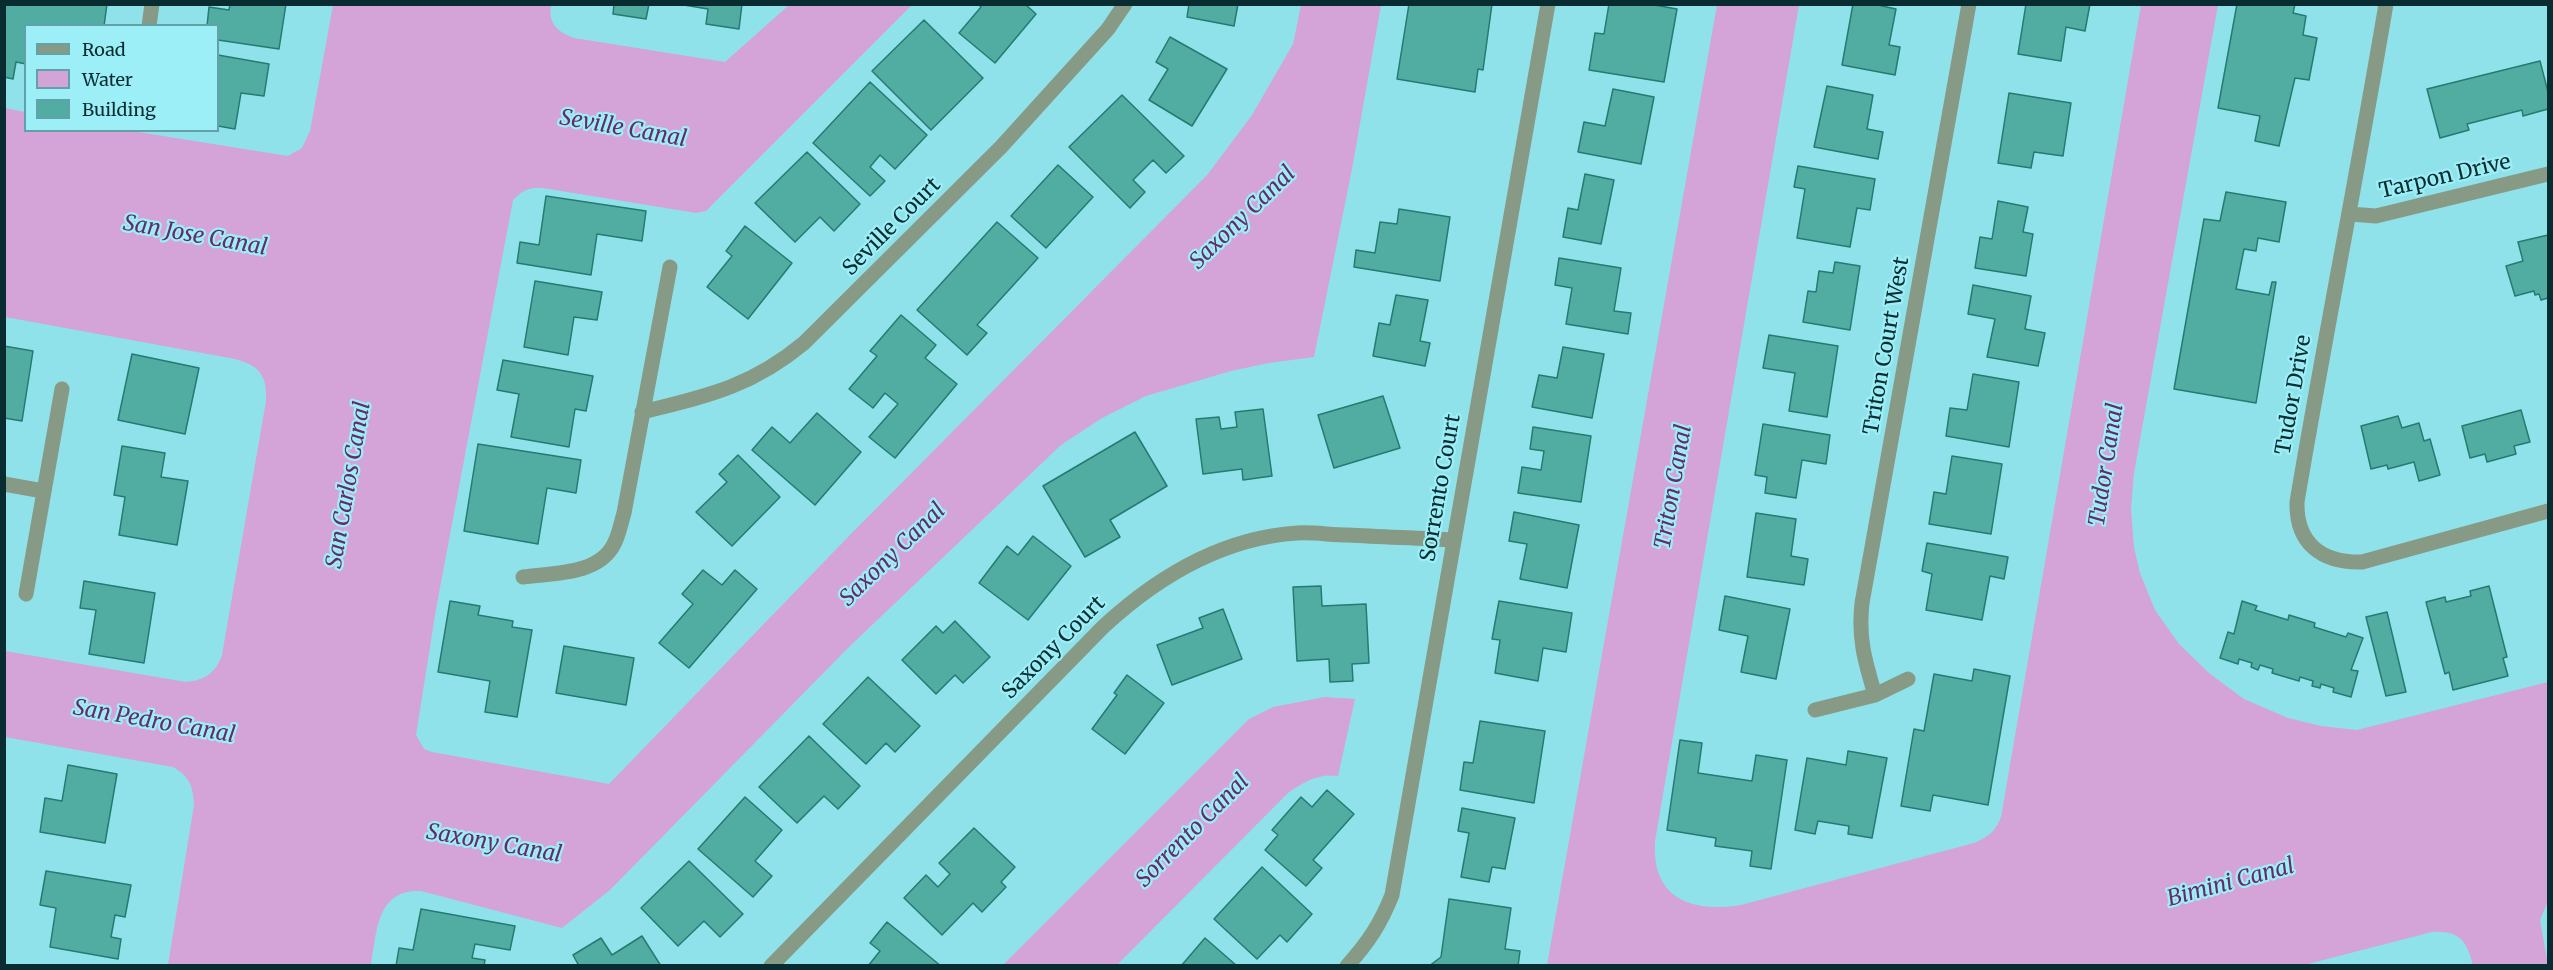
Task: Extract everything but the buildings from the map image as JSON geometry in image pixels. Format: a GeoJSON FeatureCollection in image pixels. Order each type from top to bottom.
{"type":"FeatureCollection","features":[{"type":"Feature","properties":{"kind":"street"},"geometry":{"type":"LineString","coordinates":[[148,24],[152,4]]}},
{"type":"Feature","properties":{"kind":"street","name":"Seville Court"},"geometry":{"type":"LineString","coordinates":[[642,412],[711,395],[737,386],[784,360],[804,343],[1001,147],[1108,28],[1125,4]]}},
{"type":"Feature","properties":{"kind":"street","name":"Sorrento Court"},"geometry":{"type":"LineString","coordinates":[[1347,966],[1369,942],[1383,920],[1392,895],[1548,4]]}},
{"type":"Feature","properties":{"kind":"street","name":"Triton Court West"},"geometry":{"type":"LineString","coordinates":[[1875,695],[1861,647],[1862,603],[1969,4]]}},
{"type":"Feature","properties":{"kind":"street","name":"Tudor Drive"},"geometry":{"type":"LineString","coordinates":[[2386,4],[2296,517],[2301,532],[2312,546],[2328,558],[2344,562],[2362,562],[2548,511]]}},
{"type":"Feature","properties":{"kind":"street","name":"Tarpon Drive"},"geometry":{"type":"LineString","coordinates":[[2350,214],[2376,216],[2548,174]]}},
{"type":"Feature","properties":{"kind":"street"},"geometry":{"type":"LineString","coordinates":[[523,577],[577,570],[599,561],[613,546],[624,513],[670,267]]}},
{"type":"Feature","properties":{"kind":"street"},"geometry":{"type":"LineString","coordinates":[[26,594],[62,389]]}},
{"type":"Feature","properties":{"kind":"street"},"geometry":{"type":"LineString","coordinates":[[4,484],[43,490]]}},
{"type":"Feature","properties":{"kind":"street","name":"Saxony Court"},"geometry":{"type":"LineString","coordinates":[[771,966],[1103,627],[1131,601],[1162,578],[1196,560],[1232,547],[1269,537],[1298,533],[1453,540]]}},
{"type":"Feature","properties":{"kind":"street"},"geometry":{"type":"LineString","coordinates":[[1815,710],[1875,695],[1908,678]]}},
{"type":"Feature","properties":{"kind":"water"},"geometry":{"type":"Polygon","coordinates":[[[333,5],[551,5],[552,22],[558,30],[574,38],[725,62],[789,5],[912,5],[706,211],[696,213],[543,188],[527,190],[513,200],[436,609],[416,735],[424,749],[432,752],[609,784],[848,537],[1208,174],[1252,115],[1293,44],[1301,5],[1381,5],[1352,169],[1314,357],[1231,371],[1146,396],[1102,418],[1061,445],[849,647],[610,890],[562,928],[421,891],[406,892],[395,897],[381,915],[371,965],[168,965],[194,805],[190,783],[173,767],[5,737],[5,651],[186,682],[204,678],[213,671],[222,655],[266,401],[265,384],[256,369],[235,359],[5,317],[5,108],[24,112],[24,132],[138,132],[288,156],[302,148],[310,131],[333,5]]]}},
{"type":"Feature","properties":{"kind":"water"},"geometry":{"type":"Polygon","coordinates":[[[1717,5],[1799,5],[1655,841],[1660,877],[1668,889],[1678,898],[1691,904],[1706,907],[1741,905],[1974,843],[1987,836],[1996,827],[2001,817],[2141,5],[2218,5],[2134,473],[2131,508],[2134,547],[2140,573],[2155,610],[2179,644],[2209,673],[2244,699],[2288,718],[2321,726],[2357,730],[2548,682],[2548,901],[2540,920],[2548,965],[2473,965],[2465,943],[2449,933],[2432,932],[2300,966],[1547,965],[1717,5]]]}},
{"type":"Feature","properties":{"kind":"water","name":"Sorrento Canal"},"geometry":{"type":"Polygon","coordinates":[[[1325,697],[1355,699],[1338,776],[1318,777],[1288,793],[1117,965],[1003,965],[1249,719],[1273,707],[1325,697]]]}},
{"type":"Feature","properties":{"kind":"water label","name":"Seville Canal"},"geometry":{"type":"Point","coordinates":[623,129]}},
{"type":"Feature","properties":{"kind":"water label","name":"Saxony Canal"},"geometry":{"type":"Point","coordinates":[1243,218]}},
{"type":"Feature","properties":{"kind":"water label","name":"San Jose Canal"},"geometry":{"type":"Point","coordinates":[195,236]}},
{"type":"Feature","properties":{"kind":"water label","name":"Tudor Canal"},"geometry":{"type":"Point","coordinates":[2107,465]}},
{"type":"Feature","properties":{"kind":"water label","name":"San Carlos Canal"},"geometry":{"type":"Point","coordinates":[349,485]}},
{"type":"Feature","properties":{"kind":"water label","name":"Triton Canal"},"geometry":{"type":"Point","coordinates":[1674,487]}},
{"type":"Feature","properties":{"kind":"water label","name":"Saxony Canal"},"geometry":{"type":"Point","coordinates":[893,555]}},
{"type":"Feature","properties":{"kind":"water label","name":"San Pedro Canal"},"geometry":{"type":"Point","coordinates":[154,722]}},
{"type":"Feature","properties":{"kind":"water label","name":"Saxony Canal"},"geometry":{"type":"Point","coordinates":[494,844]}},
{"type":"Feature","properties":{"kind":"water label","name":"Bimini Canal"},"geometry":{"type":"Point","coordinates":[2231,883]}}]}
